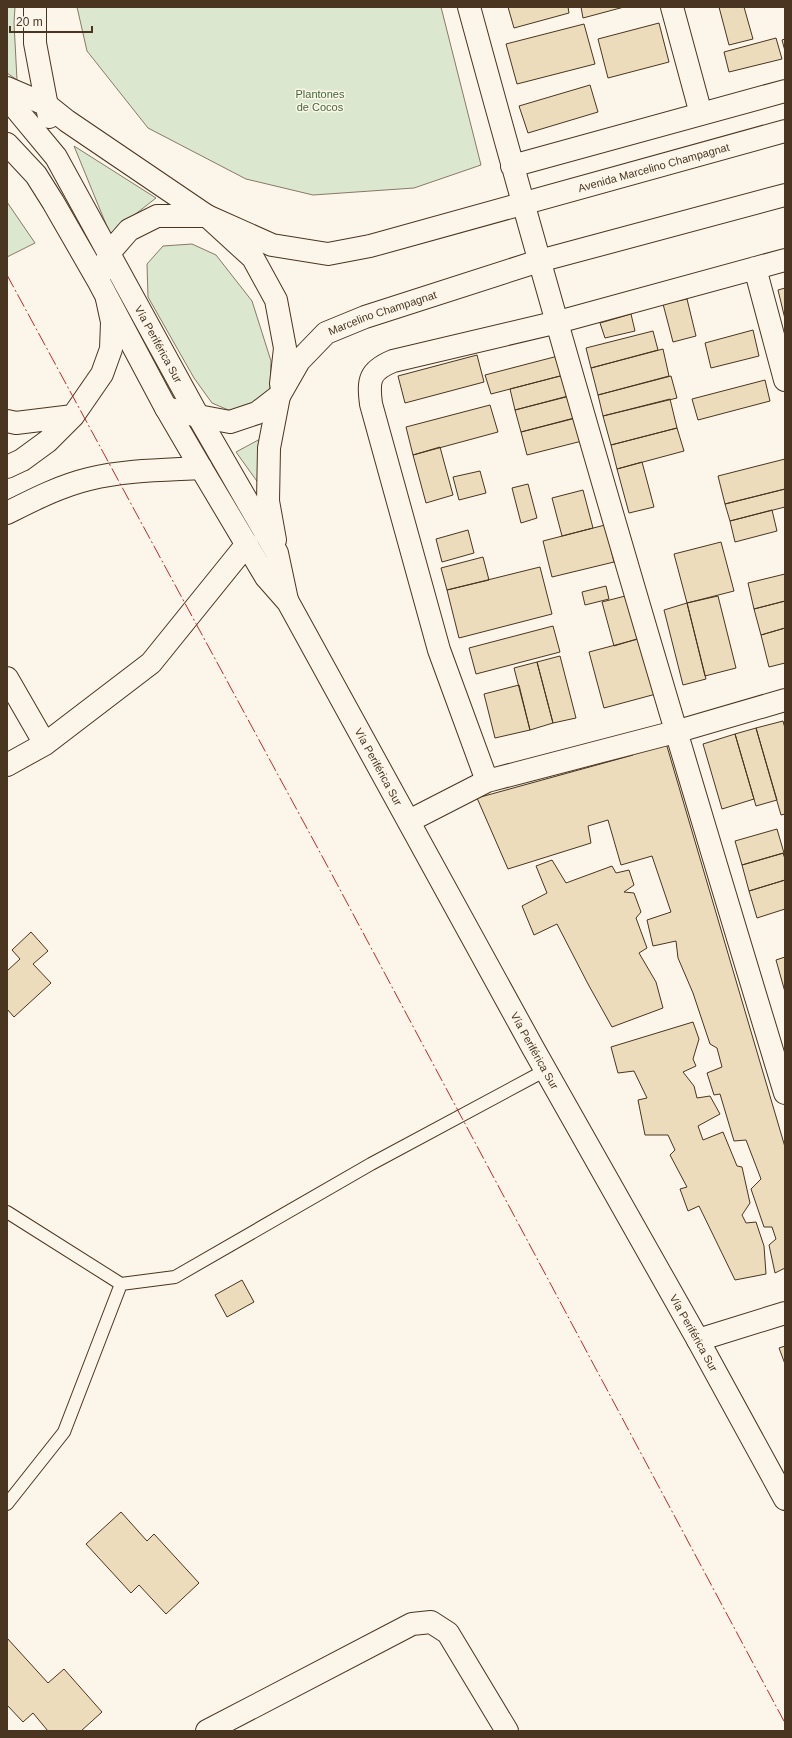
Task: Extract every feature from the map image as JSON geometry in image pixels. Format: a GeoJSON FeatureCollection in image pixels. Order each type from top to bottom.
{"type":"FeatureCollection","features":[{"type":"Feature","properties":{"kind":"main road"},"geometry":{"type":"LineString","coordinates":[[35,7],[35,43],[56,157]]}},
{"type":"Feature","properties":{"kind":"main road"},"geometry":{"type":"LineString","coordinates":[[469,7],[522,203],[558,322],[675,732],[785,1093]]}},
{"type":"Feature","properties":{"kind":"main road"},"geometry":{"type":"LineString","coordinates":[[672,7],[702,114]]}},
{"type":"Feature","properties":{"kind":"main road"},"geometry":{"type":"LineString","coordinates":[[7,88],[47,105],[67,121],[207,216],[253,258],[276,300],[285,348],[279,396],[269,448],[268,501],[277,553]]}},
{"type":"Feature","properties":{"kind":"main road"},"geometry":{"type":"LineString","coordinates":[[512,166],[785,91]]}},
{"type":"Feature","properties":{"kind":"main road","name":"Vía Periférica Sur"},"geometry":{"type":"LineString","coordinates":[[7,98],[56,157],[198,416],[277,553],[288,602]]}},
{"type":"Feature","properties":{"kind":"main road","name":"Avenida Marcelino Champagnat"},"geometry":{"type":"LineString","coordinates":[[522,203],[785,131]]}},
{"type":"Feature","properties":{"kind":"main road","name":"Vía Periférica Sur"},"geometry":{"type":"LineString","coordinates":[[7,144],[36,175],[103,289],[166,408],[201,468],[266,577],[288,602],[785,1499]]}},
{"type":"Feature","properties":{"kind":"main road"},"geometry":{"type":"LineString","coordinates":[[539,261],[785,195]]}},
{"type":"Feature","properties":{"kind":"main road"},"geometry":{"type":"LineString","coordinates":[[7,467],[22,460],[48,440],[73,416],[102,374],[111,349],[112,322],[103,289],[109,253],[129,230],[158,216],[207,216],[272,245],[328,254],[370,246],[522,203]]}},
{"type":"Feature","properties":{"kind":"main road"},"geometry":{"type":"LineString","coordinates":[[487,782],[439,650],[371,404],[369,388],[372,374],[380,366],[393,361],[558,322],[785,260]]}},
{"type":"Feature","properties":{"kind":"main road","name":"Marcelino Champagnat"},"geometry":{"type":"LineString","coordinates":[[166,408],[230,422],[257,413],[279,396],[299,361],[326,333],[365,317],[539,261]]}},
{"type":"Feature","properties":{"kind":"main road"},"geometry":{"type":"LineString","coordinates":[[755,268],[785,380]]}},
{"type":"Feature","properties":{"kind":"main road"},"geometry":{"type":"LineString","coordinates":[[7,422],[23,423],[73,416]]}},
{"type":"Feature","properties":{"kind":"main road"},"geometry":{"type":"LineString","coordinates":[[7,513],[46,494],[88,479],[130,472],[201,468]]}},
{"type":"Feature","properties":{"kind":"main road"},"geometry":{"type":"LineString","coordinates":[[7,765],[45,744],[151,663],[246,544]]}},
{"type":"Feature","properties":{"kind":"main road"},"geometry":{"type":"LineString","coordinates":[[7,678],[45,744]]}},
{"type":"Feature","properties":{"kind":"main road"},"geometry":{"type":"LineString","coordinates":[[409,821],[487,782],[675,732],[785,700]]}},
{"type":"Feature","properties":{"kind":"main road"},"geometry":{"type":"LineString","coordinates":[[698,1340],[785,1314]]}},
{"type":"Feature","properties":{"kind":"main road"},"geometry":{"type":"LineString","coordinates":[[207,1731],[412,1624],[431,1622],[448,1633],[507,1731]]}},
{"type":"Feature","properties":{"kind":"lane"},"geometry":{"type":"LineString","coordinates":[[7,1212],[121,1284],[175,1277],[371,1164],[546,1070]]}},
{"type":"Feature","properties":{"kind":"lane"},"geometry":{"type":"LineString","coordinates":[[7,1504],[64,1432],[121,1284]]}},
{"type":"Feature","properties":{"kind":"green space"},"geometry":{"type":"Polygon","coordinates":[[[7,7],[15,7],[14,23],[17,80],[7,73],[7,7]]]}},
{"type":"Feature","properties":{"kind":"green space","name":"Plantones de Cocos"},"geometry":{"type":"Polygon","coordinates":[[[77,7],[441,7],[481,165],[414,188],[313,195],[246,179],[148,128],[87,51],[77,7]]]}},
{"type":"Feature","properties":{"kind":"green space"},"geometry":{"type":"Polygon","coordinates":[[[74,146],[156,198],[110,234],[74,146]]]}},
{"type":"Feature","properties":{"kind":"green space"},"geometry":{"type":"Polygon","coordinates":[[[7,202],[35,243],[7,257],[7,202]]]}},
{"type":"Feature","properties":{"kind":"green space"},"geometry":{"type":"Polygon","coordinates":[[[192,244],[216,255],[252,301],[271,361],[270,389],[259,404],[233,412],[212,403],[194,378],[148,297],[147,264],[163,246],[192,244]]]}},
{"type":"Feature","properties":{"kind":"green space"},"geometry":{"type":"Polygon","coordinates":[[[262,438],[259,484],[236,452],[262,438]]]}},
{"type":"Feature","properties":{"kind":"building"},"geometry":{"type":"Polygon","coordinates":[[[508,7],[568,7],[569,13],[514,28],[508,7]]]}},
{"type":"Feature","properties":{"kind":"building"},"geometry":{"type":"Polygon","coordinates":[[[581,7],[624,7],[583,18],[581,7]]]}},
{"type":"Feature","properties":{"kind":"building"},"geometry":{"type":"Polygon","coordinates":[[[719,7],[744,7],[753,39],[729,45],[719,7]]]}},
{"type":"Feature","properties":{"kind":"building"},"geometry":{"type":"Polygon","coordinates":[[[659,23],[669,62],[608,78],[598,39],[659,23]]]}},
{"type":"Feature","properties":{"kind":"building"},"geometry":{"type":"Polygon","coordinates":[[[584,24],[595,64],[517,84],[506,44],[584,24]]]}},
{"type":"Feature","properties":{"kind":"building"},"geometry":{"type":"Polygon","coordinates":[[[776,38],[782,59],[729,72],[724,52],[776,38]]]}},
{"type":"Feature","properties":{"kind":"building"},"geometry":{"type":"Polygon","coordinates":[[[785,39],[785,51],[782,40],[785,39]]]}},
{"type":"Feature","properties":{"kind":"building"},"geometry":{"type":"Polygon","coordinates":[[[590,85],[598,112],[528,133],[519,106],[590,85]]]}},
{"type":"Feature","properties":{"kind":"building"},"geometry":{"type":"Polygon","coordinates":[[[785,288],[785,319],[778,290],[785,288]]]}},
{"type":"Feature","properties":{"kind":"building"},"geometry":{"type":"Polygon","coordinates":[[[687,299],[696,336],[673,342],[663,304],[687,299]]]}},
{"type":"Feature","properties":{"kind":"building"},"geometry":{"type":"Polygon","coordinates":[[[631,314],[635,331],[605,338],[600,323],[631,314]]]}},
{"type":"Feature","properties":{"kind":"building"},"geometry":{"type":"Polygon","coordinates":[[[753,330],[759,356],[711,368],[705,343],[753,330]]]}},
{"type":"Feature","properties":{"kind":"building"},"geometry":{"type":"Polygon","coordinates":[[[653,331],[658,350],[591,368],[586,348],[653,331]]]}},
{"type":"Feature","properties":{"kind":"building"},"geometry":{"type":"Polygon","coordinates":[[[663,349],[669,376],[598,395],[591,368],[663,349]]]}},
{"type":"Feature","properties":{"kind":"building"},"geometry":{"type":"Polygon","coordinates":[[[477,355],[484,382],[405,403],[398,376],[477,355]]]}},
{"type":"Feature","properties":{"kind":"building"},"geometry":{"type":"Polygon","coordinates":[[[558,356],[564,375],[491,394],[485,375],[558,356]]]}},
{"type":"Feature","properties":{"kind":"building"},"geometry":{"type":"Polygon","coordinates":[[[564,375],[570,396],[515,410],[510,389],[564,375]]]}},
{"type":"Feature","properties":{"kind":"building"},"geometry":{"type":"Polygon","coordinates":[[[671,376],[677,398],[603,416],[598,395],[671,376]]]}},
{"type":"Feature","properties":{"kind":"building"},"geometry":{"type":"Polygon","coordinates":[[[765,380],[770,401],[698,420],[692,399],[765,380]]]}},
{"type":"Feature","properties":{"kind":"building"},"geometry":{"type":"Polygon","coordinates":[[[568,396],[574,418],[521,432],[515,410],[568,396]]]}},
{"type":"Feature","properties":{"kind":"building"},"geometry":{"type":"Polygon","coordinates":[[[670,399],[677,428],[611,445],[603,416],[670,399]]]}},
{"type":"Feature","properties":{"kind":"building"},"geometry":{"type":"Polygon","coordinates":[[[490,405],[498,432],[413,455],[406,427],[490,405]]]}},
{"type":"Feature","properties":{"kind":"building"},"geometry":{"type":"Polygon","coordinates":[[[576,418],[582,441],[527,455],[521,432],[576,418]]]}},
{"type":"Feature","properties":{"kind":"building"},"geometry":{"type":"Polygon","coordinates":[[[677,428],[684,451],[617,469],[611,445],[677,428]]]}},
{"type":"Feature","properties":{"kind":"building"},"geometry":{"type":"Polygon","coordinates":[[[440,447],[453,495],[426,503],[413,455],[440,447]]]}},
{"type":"Feature","properties":{"kind":"building"},"geometry":{"type":"Polygon","coordinates":[[[785,459],[785,489],[725,504],[718,476],[785,459]]]}},
{"type":"Feature","properties":{"kind":"building"},"geometry":{"type":"Polygon","coordinates":[[[642,462],[654,507],[629,513],[617,469],[642,462]]]}},
{"type":"Feature","properties":{"kind":"building"},"geometry":{"type":"Polygon","coordinates":[[[480,471],[486,493],[459,500],[453,477],[480,471]]]}},
{"type":"Feature","properties":{"kind":"building"},"geometry":{"type":"Polygon","coordinates":[[[528,484],[537,518],[521,523],[512,488],[528,484]]]}},
{"type":"Feature","properties":{"kind":"building"},"geometry":{"type":"Polygon","coordinates":[[[785,489],[785,507],[730,521],[725,504],[785,489]]]}},
{"type":"Feature","properties":{"kind":"building"},"geometry":{"type":"Polygon","coordinates":[[[583,490],[593,528],[562,536],[552,498],[583,490]]]}},
{"type":"Feature","properties":{"kind":"building"},"geometry":{"type":"Polygon","coordinates":[[[772,510],[777,531],[735,542],[730,521],[772,510]]]}},
{"type":"Feature","properties":{"kind":"building"},"geometry":{"type":"Polygon","coordinates":[[[605,525],[614,562],[552,577],[543,541],[605,525]]]}},
{"type":"Feature","properties":{"kind":"building"},"geometry":{"type":"Polygon","coordinates":[[[468,530],[474,553],[442,562],[436,539],[468,530]]]}},
{"type":"Feature","properties":{"kind":"building"},"geometry":{"type":"Polygon","coordinates":[[[721,542],[734,591],[687,603],[674,554],[721,542]]]}},
{"type":"Feature","properties":{"kind":"building"},"geometry":{"type":"Polygon","coordinates":[[[483,557],[489,580],[447,590],[441,568],[483,557]]]}},
{"type":"Feature","properties":{"kind":"building"},"geometry":{"type":"Polygon","coordinates":[[[540,567],[552,614],[459,638],[447,590],[540,567]]]}},
{"type":"Feature","properties":{"kind":"building"},"geometry":{"type":"Polygon","coordinates":[[[785,574],[785,601],[754,609],[748,583],[785,574]]]}},
{"type":"Feature","properties":{"kind":"building"},"geometry":{"type":"Polygon","coordinates":[[[606,586],[609,599],[585,605],[582,592],[606,586]]]}},
{"type":"Feature","properties":{"kind":"building"},"geometry":{"type":"Polygon","coordinates":[[[629,595],[640,638],[614,646],[602,602],[629,595]]]}},
{"type":"Feature","properties":{"kind":"building"},"geometry":{"type":"Polygon","coordinates":[[[718,596],[736,668],[705,676],[687,603],[718,596]]]}},
{"type":"Feature","properties":{"kind":"building"},"geometry":{"type":"Polygon","coordinates":[[[785,601],[785,628],[761,635],[754,609],[785,601]]]}},
{"type":"Feature","properties":{"kind":"building"},"geometry":{"type":"Polygon","coordinates":[[[687,603],[706,679],[683,685],[664,610],[687,603]]]}},
{"type":"Feature","properties":{"kind":"building"},"geometry":{"type":"Polygon","coordinates":[[[553,626],[560,652],[476,674],[469,648],[553,626]]]}},
{"type":"Feature","properties":{"kind":"building"},"geometry":{"type":"Polygon","coordinates":[[[785,628],[785,663],[769,667],[761,635],[785,628]]]}},
{"type":"Feature","properties":{"kind":"building"},"geometry":{"type":"Polygon","coordinates":[[[642,638],[656,694],[604,708],[589,652],[642,638]]]}},
{"type":"Feature","properties":{"kind":"building"},"geometry":{"type":"Polygon","coordinates":[[[560,656],[576,718],[553,723],[537,662],[560,656]]]}},
{"type":"Feature","properties":{"kind":"building"},"geometry":{"type":"Polygon","coordinates":[[[537,662],[553,723],[530,730],[514,668],[537,662]]]}},
{"type":"Feature","properties":{"kind":"building"},"geometry":{"type":"Polygon","coordinates":[[[519,685],[530,730],[495,738],[484,694],[519,685]]]}},
{"type":"Feature","properties":{"kind":"building"},"geometry":{"type":"Polygon","coordinates":[[[783,721],[785,728],[785,814],[781,815],[756,728],[783,721]]]}},
{"type":"Feature","properties":{"kind":"building"},"geometry":{"type":"Polygon","coordinates":[[[756,728],[777,800],[756,806],[735,734],[756,728]]]}},
{"type":"Feature","properties":{"kind":"building"},"geometry":{"type":"Polygon","coordinates":[[[735,734],[754,799],[722,809],[703,744],[735,734]]]}},
{"type":"Feature","properties":{"kind":"building"},"geometry":{"type":"Polygon","coordinates":[[[666,743],[785,1147],[785,1268],[775,1273],[769,1245],[776,1239],[772,1227],[764,1227],[751,1189],[761,1179],[746,1140],[734,1141],[720,1094],[714,1095],[707,1073],[722,1067],[717,1048],[710,1044],[693,993],[678,958],[676,941],[653,946],[647,920],[671,912],[652,856],[621,865],[608,820],[588,826],[591,843],[508,869],[477,798],[633,755],[641,746],[666,743]]]}},
{"type":"Feature","properties":{"kind":"building"},"geometry":{"type":"Polygon","coordinates":[[[777,829],[784,853],[742,865],[735,841],[777,829]]]}},
{"type":"Feature","properties":{"kind":"building"},"geometry":{"type":"Polygon","coordinates":[[[783,853],[785,859],[785,880],[749,891],[742,865],[783,853]]]}},
{"type":"Feature","properties":{"kind":"building"},"geometry":{"type":"Polygon","coordinates":[[[552,860],[566,883],[612,866],[616,873],[629,870],[634,885],[624,892],[634,893],[641,912],[636,918],[647,948],[639,953],[656,982],[663,1008],[612,1027],[557,924],[534,935],[522,906],[547,893],[536,866],[552,860]]]}},
{"type":"Feature","properties":{"kind":"building"},"geometry":{"type":"Polygon","coordinates":[[[785,880],[785,909],[757,918],[749,891],[785,880]]]}},
{"type":"Feature","properties":{"kind":"building"},"geometry":{"type":"Polygon","coordinates":[[[31,932],[48,951],[33,964],[51,983],[14,1017],[7,1009],[7,971],[20,959],[12,950],[31,932]]]}},
{"type":"Feature","properties":{"kind":"building"},"geometry":{"type":"Polygon","coordinates":[[[785,957],[785,992],[776,960],[785,957]]]}},
{"type":"Feature","properties":{"kind":"building"},"geometry":{"type":"Polygon","coordinates":[[[693,1022],[699,1039],[693,1059],[696,1066],[683,1072],[694,1086],[697,1098],[710,1096],[720,1114],[698,1126],[703,1140],[723,1132],[737,1166],[742,1167],[750,1203],[742,1215],[746,1223],[756,1222],[764,1246],[766,1274],[735,1280],[699,1206],[688,1211],[680,1189],[687,1187],[670,1155],[675,1150],[668,1135],[645,1135],[638,1100],[647,1098],[634,1071],[618,1073],[611,1047],[693,1022]]]}},
{"type":"Feature","properties":{"kind":"building"},"geometry":{"type":"Polygon","coordinates":[[[242,1280],[254,1302],[227,1317],[215,1295],[242,1280]]]}},
{"type":"Feature","properties":{"kind":"building"},"geometry":{"type":"Polygon","coordinates":[[[785,1346],[785,1364],[779,1348],[785,1346]]]}},
{"type":"Feature","properties":{"kind":"building"},"geometry":{"type":"Polygon","coordinates":[[[121,1512],[147,1541],[154,1534],[199,1583],[166,1614],[139,1585],[131,1593],[86,1544],[121,1512]]]}},
{"type":"Feature","properties":{"kind":"building"},"geometry":{"type":"Polygon","coordinates":[[[7,1638],[48,1683],[64,1669],[102,1712],[81,1731],[48,1731],[33,1713],[23,1722],[7,1705],[7,1638]]]}},
{"type":"Feature","properties":{"kind":"power"},"geometry":{"type":"LineString","coordinates":[[7,275],[329,869],[785,1723]]}}]}
